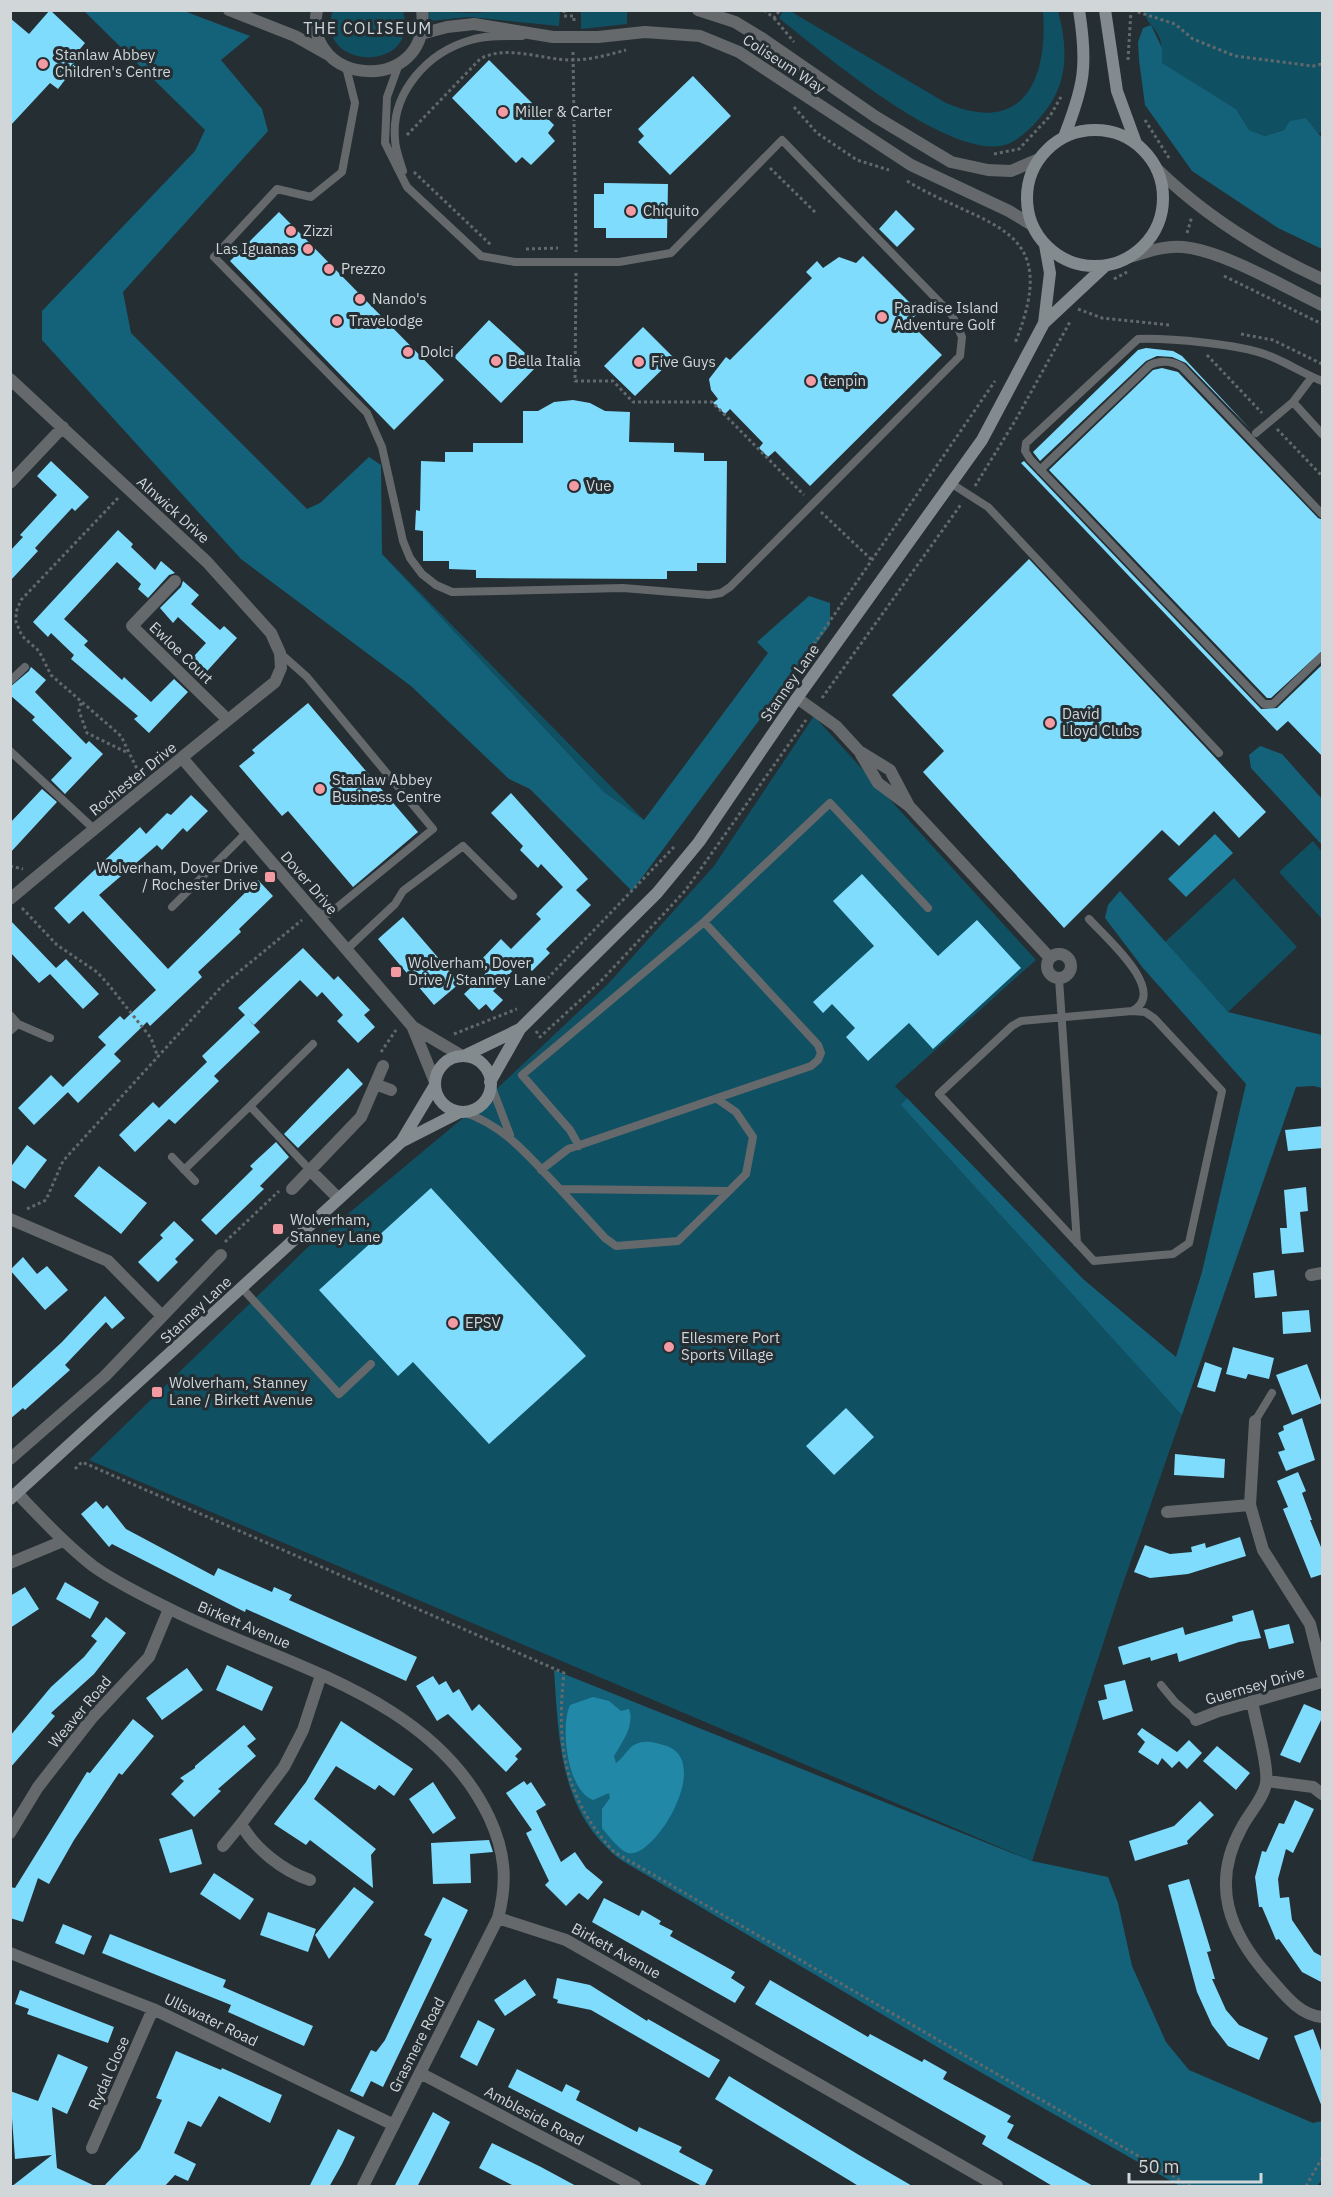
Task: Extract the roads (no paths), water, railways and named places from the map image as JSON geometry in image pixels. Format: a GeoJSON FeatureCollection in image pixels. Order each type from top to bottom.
{"type":"FeatureCollection","features":[{"type":"Feature","properties":{"kind":"main road"},"geometry":{"type":"LineString","coordinates":[[1064,137],[1082,91],[1085,52],[1079,10]]}},
{"type":"Feature","properties":{"kind":"main road"},"geometry":{"type":"LineString","coordinates":[[1105,10],[1118,91],[1136,143],[1157,169],[1163,192],[1161,218],[1151,238],[1131,263],[1105,266],[1083,265],[1064,259],[1045,245],[1032,225],[1027,198],[1031,174],[1039,159],[1051,146],[1064,137],[1082,131],[1101,130],[1118,134],[1136,143]]}},
{"type":"Feature","properties":{"kind":"main road","name":"Stanney Lane"},"geometry":{"type":"LineString","coordinates":[[1044,323],[1050,273],[1045,245]]}},
{"type":"Feature","properties":{"kind":"main road","name":"Stanney Lane"},"geometry":{"type":"LineString","coordinates":[[490,1083],[520,1029],[592,961],[680,867],[797,698],[982,440],[1044,323],[1105,266]]}},
{"type":"Feature","properties":{"kind":"main road","name":"Stanney Lane"},"geometry":{"type":"LineString","coordinates":[[463,1056],[520,1029]]}},
{"type":"Feature","properties":{"kind":"main road"},"geometry":{"type":"LineString","coordinates":[[463,1056],[472,1058],[485,1067],[490,1083],[489,1093],[479,1106],[462,1112],[446,1106],[436,1093],[435,1083],[441,1067],[447,1061],[463,1056]]}},
{"type":"Feature","properties":{"kind":"main road","name":"Stanney Lane"},"geometry":{"type":"LineString","coordinates":[[401,1142],[435,1083]]}},
{"type":"Feature","properties":{"kind":"main road","name":"Stanney Lane"},"geometry":{"type":"LineString","coordinates":[[14,1496],[401,1142],[462,1112]]}},
{"type":"Feature","properties":{"kind":"street"},"geometry":{"type":"LineString","coordinates":[[229,10],[294,36],[331,56],[346,68],[373,73],[399,64],[409,56],[421,34],[422,10]]}},
{"type":"Feature","properties":{"kind":"street"},"geometry":{"type":"LineString","coordinates":[[317,10],[317,30],[322,44],[331,56]]}},
{"type":"Feature","properties":{"kind":"street","name":"Coliseum Way"},"geometry":{"type":"LineString","coordinates":[[698,10],[735,21],[876,117],[951,162],[988,170],[1011,171],[1039,159]]}},
{"type":"Feature","properties":{"kind":"street","name":"Coliseum Way"},"geometry":{"type":"LineString","coordinates":[[421,34],[447,27],[474,24],[553,37],[598,37],[645,32],[700,36],[739,51],[911,165],[1009,211],[1032,225]]}},
{"type":"Feature","properties":{"kind":"street"},"geometry":{"type":"LineString","coordinates":[[1157,169],[1195,204],[1233,231],[1323,279]]}},
{"type":"Feature","properties":{"kind":"street"},"geometry":{"type":"LineString","coordinates":[[1131,263],[1162,247],[1182,246],[1214,253],[1323,305]]}},
{"type":"Feature","properties":{"kind":"street","name":"Alnwick Drive"},"geometry":{"type":"LineString","coordinates":[[10,379],[207,562],[271,633],[280,653]]}},
{"type":"Feature","properties":{"kind":"street"},"geometry":{"type":"LineString","coordinates":[[10,483],[63,427]]}},
{"type":"Feature","properties":{"kind":"street","name":"Ewloe Court"},"geometry":{"type":"LineString","coordinates":[[174,580],[132,626],[228,720]]}},
{"type":"Feature","properties":{"kind":"street","name":"Rochester Drive"},"geometry":{"type":"LineString","coordinates":[[11,898],[146,785],[183,759],[275,682],[281,668],[280,653]]}},
{"type":"Feature","properties":{"kind":"street"},"geometry":{"type":"LineString","coordinates":[[797,698],[828,718],[859,751],[878,783],[909,806],[1050,958]]}},
{"type":"Feature","properties":{"kind":"street"},"geometry":{"type":"LineString","coordinates":[[859,751],[890,770],[909,806]]}},
{"type":"Feature","properties":{"kind":"street","name":"Dover Drive"},"geometry":{"type":"LineString","coordinates":[[183,759],[413,1027],[435,1083]]}},
{"type":"Feature","properties":{"kind":"street"},"geometry":{"type":"LineString","coordinates":[[1060,954],[1070,961],[1070,973],[1059,979],[1048,974],[1046,966],[1050,958],[1060,954]]}},
{"type":"Feature","properties":{"kind":"street","name":"Dover Drive"},"geometry":{"type":"LineString","coordinates":[[413,1027],[463,1056]]}},
{"type":"Feature","properties":{"kind":"street"},"geometry":{"type":"LineString","coordinates":[[292,1189],[361,1117],[383,1066]]}},
{"type":"Feature","properties":{"kind":"street"},"geometry":{"type":"LineString","coordinates":[[375,1084],[391,1090]]}},
{"type":"Feature","properties":{"kind":"street"},"geometry":{"type":"LineString","coordinates":[[310,1170],[338,1198]]}},
{"type":"Feature","properties":{"kind":"street"},"geometry":{"type":"LineString","coordinates":[[14,1221],[108,1262],[162,1316]]}},
{"type":"Feature","properties":{"kind":"street"},"geometry":{"type":"LineString","coordinates":[[10,1459],[105,1376],[221,1255]]}},
{"type":"Feature","properties":{"kind":"street"},"geometry":{"type":"LineString","coordinates":[[1255,1421],[1250,1504],[1263,1550],[1310,1624],[1323,1672]]}},
{"type":"Feature","properties":{"kind":"street","name":"Birkett Avenue"},"geometry":{"type":"LineString","coordinates":[[14,1496],[95,1567],[169,1609],[373,1700],[421,1733],[468,1780],[489,1817],[504,1857],[504,1898],[498,1918],[566,1940],[997,2187]]}},
{"type":"Feature","properties":{"kind":"street"},"geometry":{"type":"LineString","coordinates":[[1167,1512],[1250,1504]]}},
{"type":"Feature","properties":{"kind":"street"},"geometry":{"type":"LineString","coordinates":[[10,1563],[63,1541]]}},
{"type":"Feature","properties":{"kind":"street","name":"Weaver Road"},"geometry":{"type":"LineString","coordinates":[[10,1833],[38,1787],[91,1719],[149,1657],[169,1609]]}},
{"type":"Feature","properties":{"kind":"street"},"geometry":{"type":"LineString","coordinates":[[223,1846],[284,1767],[303,1730],[321,1675]]}},
{"type":"Feature","properties":{"kind":"street","name":"Guernsey Drive"},"geometry":{"type":"LineString","coordinates":[[1196,1720],[1252,1701],[1323,1682]]}},
{"type":"Feature","properties":{"kind":"street"},"geometry":{"type":"LineString","coordinates":[[1252,1701],[1267,1781],[1232,1847],[1226,1893],[1231,1921],[1244,1948],[1283,1993],[1306,2012],[1323,2017]]}},
{"type":"Feature","properties":{"kind":"street"},"geometry":{"type":"LineString","coordinates":[[1267,1781],[1313,1787],[1323,1794]]}},
{"type":"Feature","properties":{"kind":"street"},"geometry":{"type":"LineString","coordinates":[[241,1824],[249,1837],[292,1874],[310,1880]]}},
{"type":"Feature","properties":{"kind":"street","name":"Grasmere Road"},"geometry":{"type":"LineString","coordinates":[[363,2187],[498,1918]]}},
{"type":"Feature","properties":{"kind":"street","name":"Ullswater Road"},"geometry":{"type":"LineString","coordinates":[[10,1953],[153,2009],[394,2125]]}},
{"type":"Feature","properties":{"kind":"street","name":"Rydal Close"},"geometry":{"type":"LineString","coordinates":[[92,2148],[153,2009]]}},
{"type":"Feature","properties":{"kind":"street","name":"Ambleside Road"},"geometry":{"type":"LineString","coordinates":[[420,2073],[635,2187]]}},
{"type":"Feature","properties":{"kind":"lane"},"geometry":{"type":"LineString","coordinates":[[723,10],[735,21]]}},
{"type":"Feature","properties":{"kind":"lane"},"geometry":{"type":"LineString","coordinates":[[407,187],[394,140],[403,95],[415,75],[434,58],[472,39],[553,37]]}},
{"type":"Feature","properties":{"kind":"lane"},"geometry":{"type":"LineString","coordinates":[[346,68],[355,104],[342,172],[311,197],[278,189],[214,257],[367,412],[382,447],[403,541],[410,558],[422,574],[452,592],[623,588],[709,595],[720,593],[730,587],[960,356],[962,337],[952,315],[782,140],[671,253],[619,262],[515,262],[481,256],[407,187],[385,143],[387,97],[399,64]]}},
{"type":"Feature","properties":{"kind":"lane"},"geometry":{"type":"LineString","coordinates":[[1323,381],[1266,354],[1163,338],[1138,339],[1026,442],[1026,455],[1264,704],[1273,704],[1323,656]]}},
{"type":"Feature","properties":{"kind":"lane"},"geometry":{"type":"LineString","coordinates":[[1040,470],[1150,365],[1156,362],[1171,363],[1182,367],[1323,514]]}},
{"type":"Feature","properties":{"kind":"lane"},"geometry":{"type":"LineString","coordinates":[[1256,433],[1293,402],[1312,377]]}},
{"type":"Feature","properties":{"kind":"lane"},"geometry":{"type":"LineString","coordinates":[[1293,402],[1323,434]]}},
{"type":"Feature","properties":{"kind":"lane"},"geometry":{"type":"LineString","coordinates":[[951,484],[988,507],[1219,753]]}},
{"type":"Feature","properties":{"kind":"lane"},"geometry":{"type":"LineString","coordinates":[[280,653],[307,677],[433,829],[329,914],[314,911]]}},
{"type":"Feature","properties":{"kind":"lane"},"geometry":{"type":"LineString","coordinates":[[10,681],[25,667]]}},
{"type":"Feature","properties":{"kind":"lane"},"geometry":{"type":"LineString","coordinates":[[10,751],[94,829]]}},
{"type":"Feature","properties":{"kind":"lane"},"geometry":{"type":"LineString","coordinates":[[579,1146],[570,1130],[522,1075],[704,922],[830,803],[928,908]]}},
{"type":"Feature","properties":{"kind":"lane"},"geometry":{"type":"LineString","coordinates":[[172,907],[246,833]]}},
{"type":"Feature","properties":{"kind":"lane"},"geometry":{"type":"LineString","coordinates":[[347,949],[395,904],[403,891],[464,846],[513,896]]}},
{"type":"Feature","properties":{"kind":"lane"},"geometry":{"type":"LineString","coordinates":[[1089,919],[1138,974],[1144,987],[1144,998],[1139,1007],[1132,1011]]}},
{"type":"Feature","properties":{"kind":"lane"},"geometry":{"type":"LineString","coordinates":[[541,1170],[560,1153],[811,1066],[818,1060],[821,1053],[815,1041],[704,922]]}},
{"type":"Feature","properties":{"kind":"lane"},"geometry":{"type":"LineString","coordinates":[[1059,979],[1077,1243]]}},
{"type":"Feature","properties":{"kind":"lane"},"geometry":{"type":"LineString","coordinates":[[1145,1012],[1154,1018],[1222,1091],[1189,1243],[1173,1254],[1094,1262],[939,1094],[1012,1026],[1031,1019],[1062,1016],[1145,1012]]}},
{"type":"Feature","properties":{"kind":"lane"},"geometry":{"type":"LineString","coordinates":[[10,1015],[18,1024],[50,1038]]}},
{"type":"Feature","properties":{"kind":"lane"},"geometry":{"type":"LineString","coordinates":[[10,1031],[18,1024]]}},
{"type":"Feature","properties":{"kind":"lane"},"geometry":{"type":"LineString","coordinates":[[184,1170],[313,1044]]}},
{"type":"Feature","properties":{"kind":"lane"},"geometry":{"type":"LineString","coordinates":[[490,1083],[510,1136]]}},
{"type":"Feature","properties":{"kind":"lane"},"geometry":{"type":"LineString","coordinates":[[462,1112],[488,1121],[510,1136],[605,1238],[616,1246],[678,1241],[746,1174],[753,1137],[736,1112],[717,1099]]}},
{"type":"Feature","properties":{"kind":"lane"},"geometry":{"type":"LineString","coordinates":[[250,1106],[310,1170]]}},
{"type":"Feature","properties":{"kind":"lane"},"geometry":{"type":"LineString","coordinates":[[172,1157],[195,1181]]}},
{"type":"Feature","properties":{"kind":"lane"},"geometry":{"type":"LineString","coordinates":[[560,1190],[729,1191]]}},
{"type":"Feature","properties":{"kind":"lane"},"geometry":{"type":"LineString","coordinates":[[242,1288],[339,1394],[371,1364]]}},
{"type":"Feature","properties":{"kind":"lane"},"geometry":{"type":"LineString","coordinates":[[1255,1421],[1272,1393]]}},
{"type":"Feature","properties":{"kind":"lane"},"geometry":{"type":"LineString","coordinates":[[1161,1685],[1175,1702],[1196,1720]]}},
{"type":"Feature","properties":{"kind":"place","name":"Stanlaw Abbey Children's Centre"},"geometry":{"type":"Point","coordinates":[43,64]}},
{"type":"Feature","properties":{"kind":"place","name":"Miller & Carter"},"geometry":{"type":"Point","coordinates":[503,112]}},
{"type":"Feature","properties":{"kind":"place","name":"Chiquito"},"geometry":{"type":"Point","coordinates":[631,211]}},
{"type":"Feature","properties":{"kind":"place","name":"Zizzi"},"geometry":{"type":"Point","coordinates":[291,231]}},
{"type":"Feature","properties":{"kind":"place","name":"Las Iguanas"},"geometry":{"type":"Point","coordinates":[308,249]}},
{"type":"Feature","properties":{"kind":"place","name":"Prezzo"},"geometry":{"type":"Point","coordinates":[329,269]}},
{"type":"Feature","properties":{"kind":"place","name":"Nando's"},"geometry":{"type":"Point","coordinates":[360,299]}},
{"type":"Feature","properties":{"kind":"place","name":"Paradise Island Adventure Golf"},"geometry":{"type":"Point","coordinates":[882,317]}},
{"type":"Feature","properties":{"kind":"place","name":"Travelodge"},"geometry":{"type":"Point","coordinates":[337,321]}},
{"type":"Feature","properties":{"kind":"place","name":"Dolci"},"geometry":{"type":"Point","coordinates":[408,352]}},
{"type":"Feature","properties":{"kind":"place","name":"Bella Italia"},"geometry":{"type":"Point","coordinates":[496,361]}},
{"type":"Feature","properties":{"kind":"place","name":"Five Guys"},"geometry":{"type":"Point","coordinates":[639,362]}},
{"type":"Feature","properties":{"kind":"place","name":"tenpin"},"geometry":{"type":"Point","coordinates":[811,381]}},
{"type":"Feature","properties":{"kind":"place","name":"Vue"},"geometry":{"type":"Point","coordinates":[574,486]}},
{"type":"Feature","properties":{"kind":"place","name":"David Lloyd Clubs"},"geometry":{"type":"Point","coordinates":[1050,723]}},
{"type":"Feature","properties":{"kind":"place","name":"Stanlaw Abbey Business Centre"},"geometry":{"type":"Point","coordinates":[320,789]}},
{"type":"Feature","properties":{"kind":"place","name":"Wolverham, Dover Drive / Rochester Drive"},"geometry":{"type":"Point","coordinates":[270,877]}},
{"type":"Feature","properties":{"kind":"place","name":"Wolverham, Dover Drive / Stanney Lane"},"geometry":{"type":"Point","coordinates":[396,972]}},
{"type":"Feature","properties":{"kind":"place","name":"Wolverham, Stanney Lane"},"geometry":{"type":"Point","coordinates":[278,1229]}},
{"type":"Feature","properties":{"kind":"place","name":"EPSV"},"geometry":{"type":"Point","coordinates":[453,1323]}},
{"type":"Feature","properties":{"kind":"place","name":"Ellesmere Port Sports Village"},"geometry":{"type":"Point","coordinates":[669,1347]}},
{"type":"Feature","properties":{"kind":"place","name":"Wolverham, Stanney Lane / Birkett Avenue"},"geometry":{"type":"Point","coordinates":[157,1392]}},
{"type":"Feature","properties":{"kind":"district","name":"THE COLISEUM"},"geometry":{"type":"Point","coordinates":[368,28]}}]}
